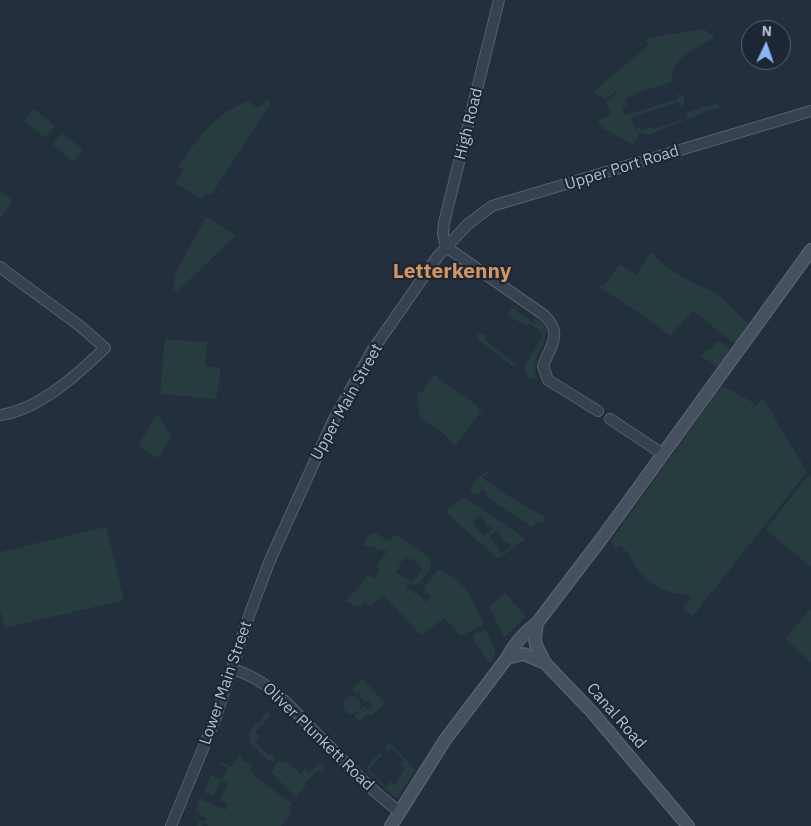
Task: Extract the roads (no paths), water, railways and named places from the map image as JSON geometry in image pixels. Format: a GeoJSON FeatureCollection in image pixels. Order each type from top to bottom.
{"type":"FeatureCollection","features":[{"type":"Feature","properties":{"kind":"main road"},"geometry":{"type":"LineString","coordinates":[[391,826],[445,740],[508,658],[511,650],[529,629],[537,623],[602,538],[811,250]]}},
{"type":"Feature","properties":{"kind":"main road","name":"Canal Road"},"geometry":{"type":"LineString","coordinates":[[537,623],[536,645],[545,663],[592,712],[688,826]]}},
{"type":"Feature","properties":{"kind":"main road"},"geometry":{"type":"LineString","coordinates":[[508,658],[524,654],[545,663]]}},
{"type":"Feature","properties":{"kind":"street","name":"High Road"},"geometry":{"type":"LineString","coordinates":[[446,247],[443,234],[444,223],[499,0]]}},
{"type":"Feature","properties":{"kind":"street","name":"Upper Port Road"},"geometry":{"type":"LineString","coordinates":[[446,247],[472,220],[492,206],[811,111]]}},
{"type":"Feature","properties":{"kind":"street"},"geometry":{"type":"LineString","coordinates":[[446,247],[544,315],[551,322],[554,330],[554,344],[543,366],[548,380],[598,411]]}},
{"type":"Feature","properties":{"kind":"street","name":"Upper Main Street"},"geometry":{"type":"LineString","coordinates":[[279,540],[333,421],[359,373],[389,326],[446,247]]}},
{"type":"Feature","properties":{"kind":"street"},"geometry":{"type":"LineString","coordinates":[[0,266],[106,348],[64,385],[28,406],[10,414],[0,415]]}},
{"type":"Feature","properties":{"kind":"street"},"geometry":{"type":"LineString","coordinates":[[610,419],[663,454]]}},
{"type":"Feature","properties":{"kind":"street","name":"Lower Main Street"},"geometry":{"type":"LineString","coordinates":[[171,826],[204,748],[250,613],[279,540]]}},
{"type":"Feature","properties":{"kind":"street","name":"Oliver Plunkett Road"},"geometry":{"type":"LineString","coordinates":[[232,669],[254,678],[278,695],[353,770],[400,812]]}},
{"type":"Feature","properties":{"kind":"district","name":"Letterkenny"},"geometry":{"type":"Point","coordinates":[452,272]}}]}
